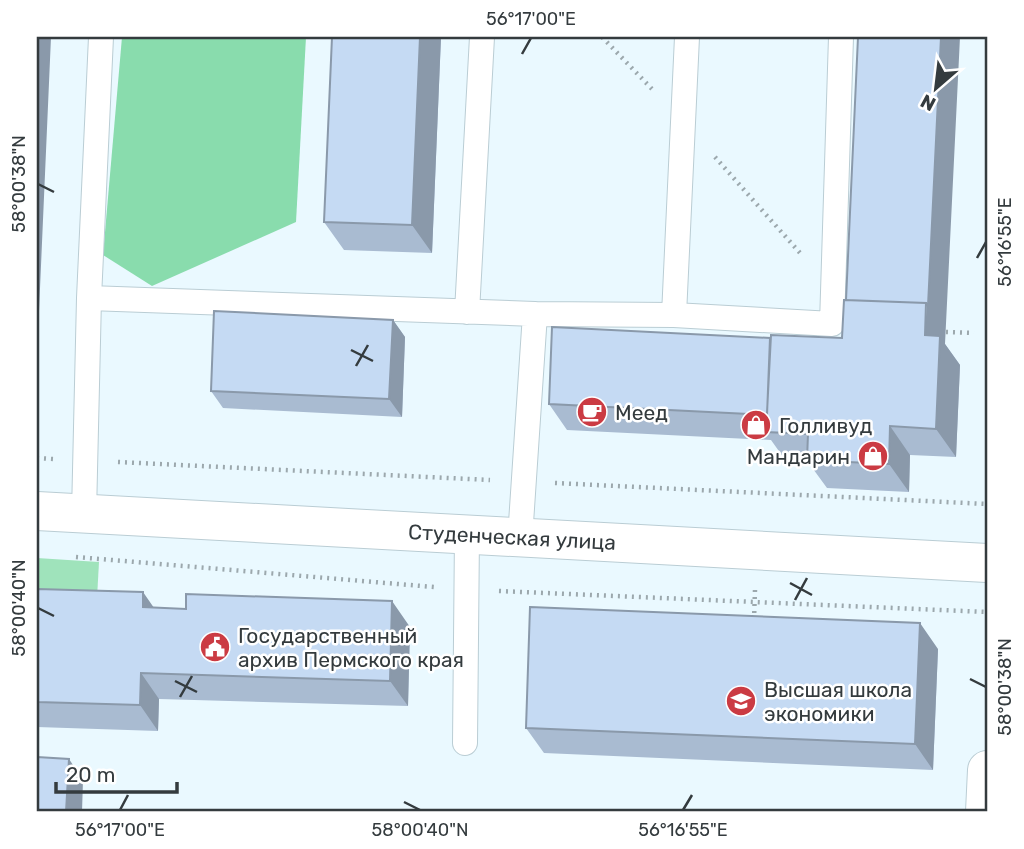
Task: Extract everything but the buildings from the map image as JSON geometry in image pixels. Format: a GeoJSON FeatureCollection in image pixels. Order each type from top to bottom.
{"type":"FeatureCollection","features":[{"type":"Feature","properties":{"kind":"street","name":"Студенческая улица"},"geometry":{"type":"LineString","coordinates":[[37,511],[987,563]]}},
{"type":"Feature","properties":{"kind":"street"},"geometry":{"type":"LineString","coordinates":[[985,812],[987,770]]}},
{"type":"Feature","properties":{"kind":"lane"},"geometry":{"type":"LineString","coordinates":[[84,514],[89,298],[101,37]]}},
{"type":"Feature","properties":{"kind":"lane"},"geometry":{"type":"LineString","coordinates":[[467,312],[482,37]]}},
{"type":"Feature","properties":{"kind":"lane"},"geometry":{"type":"LineString","coordinates":[[674,315],[687,37]]}},
{"type":"Feature","properties":{"kind":"lane"},"geometry":{"type":"LineString","coordinates":[[89,298],[535,314],[674,315],[832,324],[841,37]]}},
{"type":"Feature","properties":{"kind":"lane"},"geometry":{"type":"LineString","coordinates":[[520,538],[535,314]]}},
{"type":"Feature","properties":{"kind":"lane"},"geometry":{"type":"LineString","coordinates":[[465,743],[467,534]]}},
{"type":"Feature","properties":{"kind":"path"},"geometry":{"type":"LineString","coordinates":[[601,37],[683,121],[833,290]]}},
{"type":"Feature","properties":{"kind":"path"},"geometry":{"type":"LineString","coordinates":[[946,332],[974,333]]}},
{"type":"Feature","properties":{"kind":"path"},"geometry":{"type":"LineString","coordinates":[[64,556],[465,590],[987,612]]}},
{"type":"Feature","properties":{"kind":"path"},"geometry":{"type":"LineString","coordinates":[[753,629],[754,616]]}},
{"type":"Feature","properties":{"kind":"green space"},"geometry":{"type":"Polygon","coordinates":[[[122,37],[306,37],[296,222],[152,286],[103,255],[122,37]]]}},
{"type":"Feature","properties":{"kind":"green space"},"geometry":{"type":"Polygon","coordinates":[[[37,558],[99,562],[96,616],[37,614],[37,558]]]}},
{"type":"Feature","properties":{"kind":"place","name":"Меед"},"geometry":{"type":"Point","coordinates":[592,412]}},
{"type":"Feature","properties":{"kind":"place","name":"Голливуд"},"geometry":{"type":"Point","coordinates":[756,425]}},
{"type":"Feature","properties":{"kind":"place","name":"Мандарин"},"geometry":{"type":"Point","coordinates":[873,456]}},
{"type":"Feature","properties":{"kind":"place","name":"Государственный архив Пермского края"},"geometry":{"type":"Point","coordinates":[215,647]}},
{"type":"Feature","properties":{"kind":"place","name":"Высшая школа экономики"},"geometry":{"type":"Point","coordinates":[741,701]}}]}
